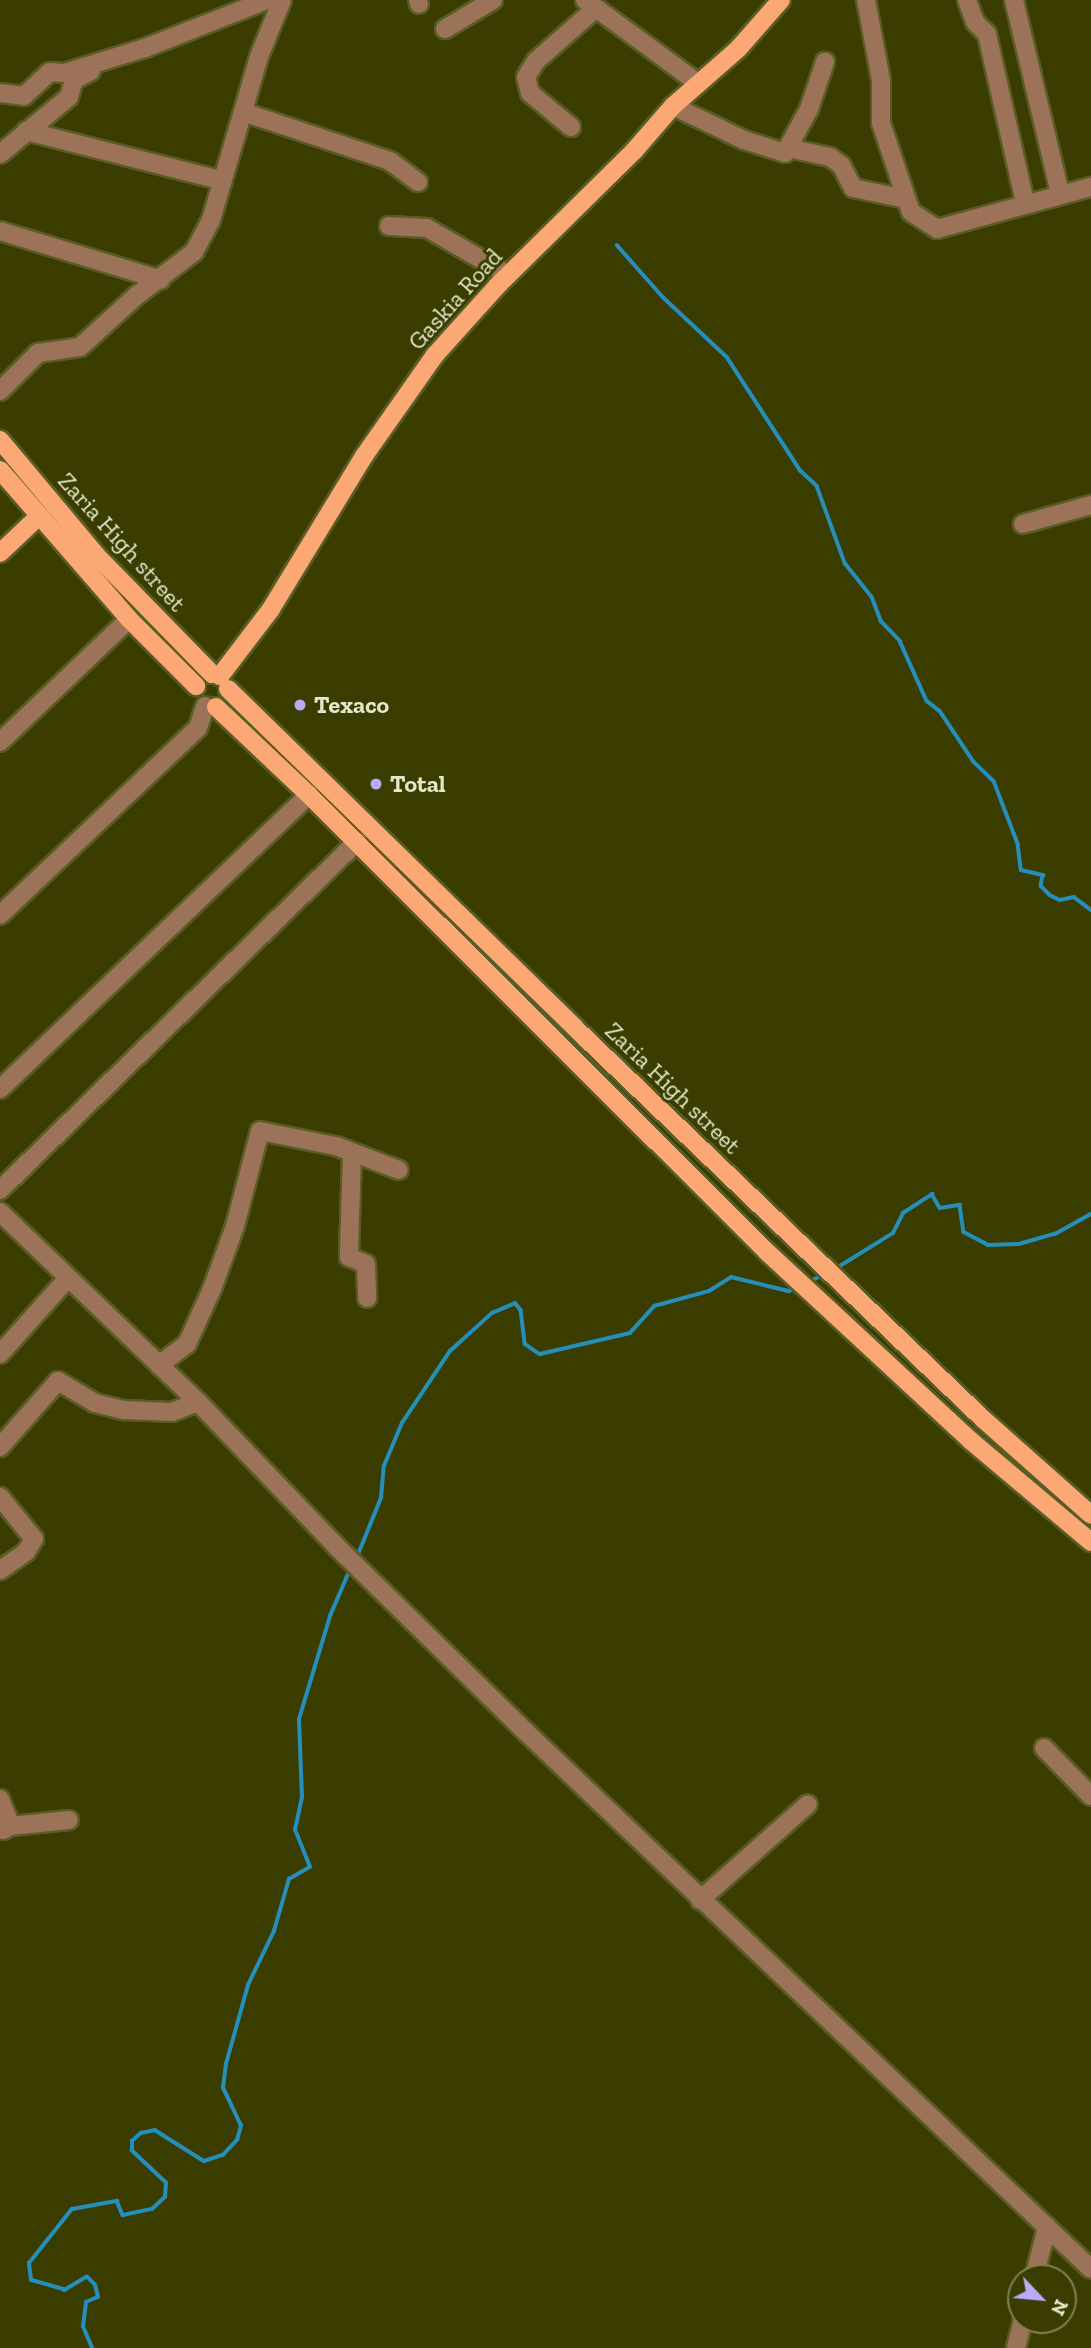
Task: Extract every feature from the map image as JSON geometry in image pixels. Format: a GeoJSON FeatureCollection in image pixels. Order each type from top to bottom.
{"type":"FeatureCollection","features":[{"type":"Feature","properties":{"kind":"main road","name":"Gaskia Road"},"geometry":{"type":"LineString","coordinates":[[220,680],[271,609],[403,396],[508,275],[634,151],[673,106],[738,49],[781,0]]}},
{"type":"Feature","properties":{"kind":"main road","name":"Zaria High street"},"geometry":{"type":"LineString","coordinates":[[0,440],[97,556],[220,680],[871,1311],[1091,1515]]}},
{"type":"Feature","properties":{"kind":"main road","name":"Zaria High street"},"geometry":{"type":"LineString","coordinates":[[0,470],[38,517],[129,618],[196,686]]}},
{"type":"Feature","properties":{"kind":"main road"},"geometry":{"type":"LineString","coordinates":[[0,553],[38,517]]}},
{"type":"Feature","properties":{"kind":"main road"},"geometry":{"type":"LineString","coordinates":[[220,680],[227,697],[210,706],[197,697],[196,686],[220,680]]}},
{"type":"Feature","properties":{"kind":"main road","name":"Zaria High street"},"geometry":{"type":"LineString","coordinates":[[210,706],[309,794],[767,1252],[971,1441],[1091,1542]]}},
{"type":"Feature","properties":{"kind":"street"},"geometry":{"type":"LineString","coordinates":[[0,93],[24,96],[50,72],[64,73],[119,57],[267,0]]}},
{"type":"Feature","properties":{"kind":"street"},"geometry":{"type":"LineString","coordinates":[[0,391],[38,353],[74,351],[135,296],[161,280],[204,238],[243,112],[282,0]]}},
{"type":"Feature","properties":{"kind":"street"},"geometry":{"type":"LineString","coordinates":[[445,29],[493,0]]}},
{"type":"Feature","properties":{"kind":"street"},"geometry":{"type":"LineString","coordinates":[[866,0],[881,80],[881,122],[911,212],[937,229],[1025,202],[1091,187]]}},
{"type":"Feature","properties":{"kind":"street"},"geometry":{"type":"LineString","coordinates":[[967,0],[975,22],[987,34],[1025,202]]}},
{"type":"Feature","properties":{"kind":"street"},"geometry":{"type":"LineString","coordinates":[[1014,0],[1060,193]]}},
{"type":"Feature","properties":{"kind":"street"},"geometry":{"type":"LineString","coordinates":[[571,127],[530,93],[526,77],[536,61],[590,4],[698,83]]}},
{"type":"Feature","properties":{"kind":"street"},"geometry":{"type":"LineString","coordinates":[[0,154],[69,97],[74,80],[119,57]]}},
{"type":"Feature","properties":{"kind":"street"},"geometry":{"type":"LineString","coordinates":[[673,106],[776,153],[785,153],[810,109],[825,62]]}},
{"type":"Feature","properties":{"kind":"street"},"geometry":{"type":"LineString","coordinates":[[243,112],[390,161],[418,182]]}},
{"type":"Feature","properties":{"kind":"street"},"geometry":{"type":"LineString","coordinates":[[26,131],[223,181]]}},
{"type":"Feature","properties":{"kind":"street"},"geometry":{"type":"LineString","coordinates":[[788,148],[830,157],[841,165],[853,188],[906,199]]}},
{"type":"Feature","properties":{"kind":"street"},"geometry":{"type":"LineString","coordinates":[[389,226],[427,228],[508,275]]}},
{"type":"Feature","properties":{"kind":"street"},"geometry":{"type":"LineString","coordinates":[[0,232],[161,280]]}},
{"type":"Feature","properties":{"kind":"street"},"geometry":{"type":"LineString","coordinates":[[1023,524],[1091,505]]}},
{"type":"Feature","properties":{"kind":"street"},"geometry":{"type":"LineString","coordinates":[[0,742],[129,618]]}},
{"type":"Feature","properties":{"kind":"street"},"geometry":{"type":"LineString","coordinates":[[0,915],[198,728],[210,706]]}},
{"type":"Feature","properties":{"kind":"street"},"geometry":{"type":"LineString","coordinates":[[0,1089],[309,794]]}},
{"type":"Feature","properties":{"kind":"street"},"geometry":{"type":"LineString","coordinates":[[0,1191],[357,842]]}},
{"type":"Feature","properties":{"kind":"street"},"geometry":{"type":"LineString","coordinates":[[159,1365],[187,1344],[212,1289],[235,1226],[260,1132],[352,1153],[398,1170]]}},
{"type":"Feature","properties":{"kind":"street"},"geometry":{"type":"LineString","coordinates":[[352,1153],[349,1259],[366,1264],[367,1298]]}},
{"type":"Feature","properties":{"kind":"street"},"geometry":{"type":"LineString","coordinates":[[0,1212],[198,1402],[337,1547],[700,1900],[1091,2269]]}},
{"type":"Feature","properties":{"kind":"street"},"geometry":{"type":"LineString","coordinates":[[0,1354],[67,1279]]}},
{"type":"Feature","properties":{"kind":"street"},"geometry":{"type":"LineString","coordinates":[[0,1447],[58,1381],[94,1403],[124,1410],[163,1413],[198,1402]]}},
{"type":"Feature","properties":{"kind":"street"},"geometry":{"type":"LineString","coordinates":[[0,1497],[34,1539],[26,1552],[0,1570]]}},
{"type":"Feature","properties":{"kind":"street"},"geometry":{"type":"LineString","coordinates":[[1044,1748],[1091,1796]]}},
{"type":"Feature","properties":{"kind":"street"},"geometry":{"type":"LineString","coordinates":[[0,1799],[6,1828],[69,1820]]}},
{"type":"Feature","properties":{"kind":"street"},"geometry":{"type":"LineString","coordinates":[[700,1900],[808,1804]]}},
{"type":"Feature","properties":{"kind":"street"},"geometry":{"type":"LineString","coordinates":[[1038,2264],[1047,2227]]}},
{"type":"Feature","properties":{"kind":"waterway"},"geometry":{"type":"LineString","coordinates":[[617,245],[663,297],[727,357],[800,470],[817,486],[845,563],[872,597],[881,621],[900,641],[927,701],[940,711],[974,762],[994,781],[1018,844],[1021,870],[1043,875],[1041,886],[1050,895],[1060,900],[1074,897],[1091,910]]}},
{"type":"Feature","properties":{"kind":"waterway"},"geometry":{"type":"LineString","coordinates":[[835,1269],[893,1233],[903,1213],[932,1194],[940,1208],[960,1205],[964,1232],[988,1245],[1019,1244],[1055,1234],[1091,1214]]}},
{"type":"Feature","properties":{"kind":"waterway"},"geometry":{"type":"LineString","coordinates":[[807,1283],[825,1274]]}},
{"type":"Feature","properties":{"kind":"waterway"},"geometry":{"type":"LineString","coordinates":[[357,1557],[381,1498],[384,1466],[402,1423],[450,1351],[492,1313],[515,1303],[521,1310],[525,1344],[540,1354],[630,1333],[654,1306],[709,1291],[731,1277],[789,1291],[797,1287]]}},
{"type":"Feature","properties":{"kind":"waterway"},"geometry":{"type":"LineString","coordinates":[[92,2348],[83,2327],[86,2302],[98,2297],[95,2285],[87,2277],[65,2290],[31,2280],[29,2263],[72,2209],[117,2201],[123,2215],[152,2209],[165,2197],[166,2183],[132,2151],[132,2141],[141,2133],[155,2130],[204,2161],[223,2155],[237,2140],[241,2126],[223,2088],[226,2064],[248,1985],[274,1931],[289,1879],[310,1867],[295,1830],[302,1798],[299,1719],[330,1616],[351,1567]]}},
{"type":"Feature","properties":{"kind":"place","name":"Texaco"},"geometry":{"type":"Point","coordinates":[300,705]}},
{"type":"Feature","properties":{"kind":"place","name":"Total"},"geometry":{"type":"Point","coordinates":[376,784]}}]}
